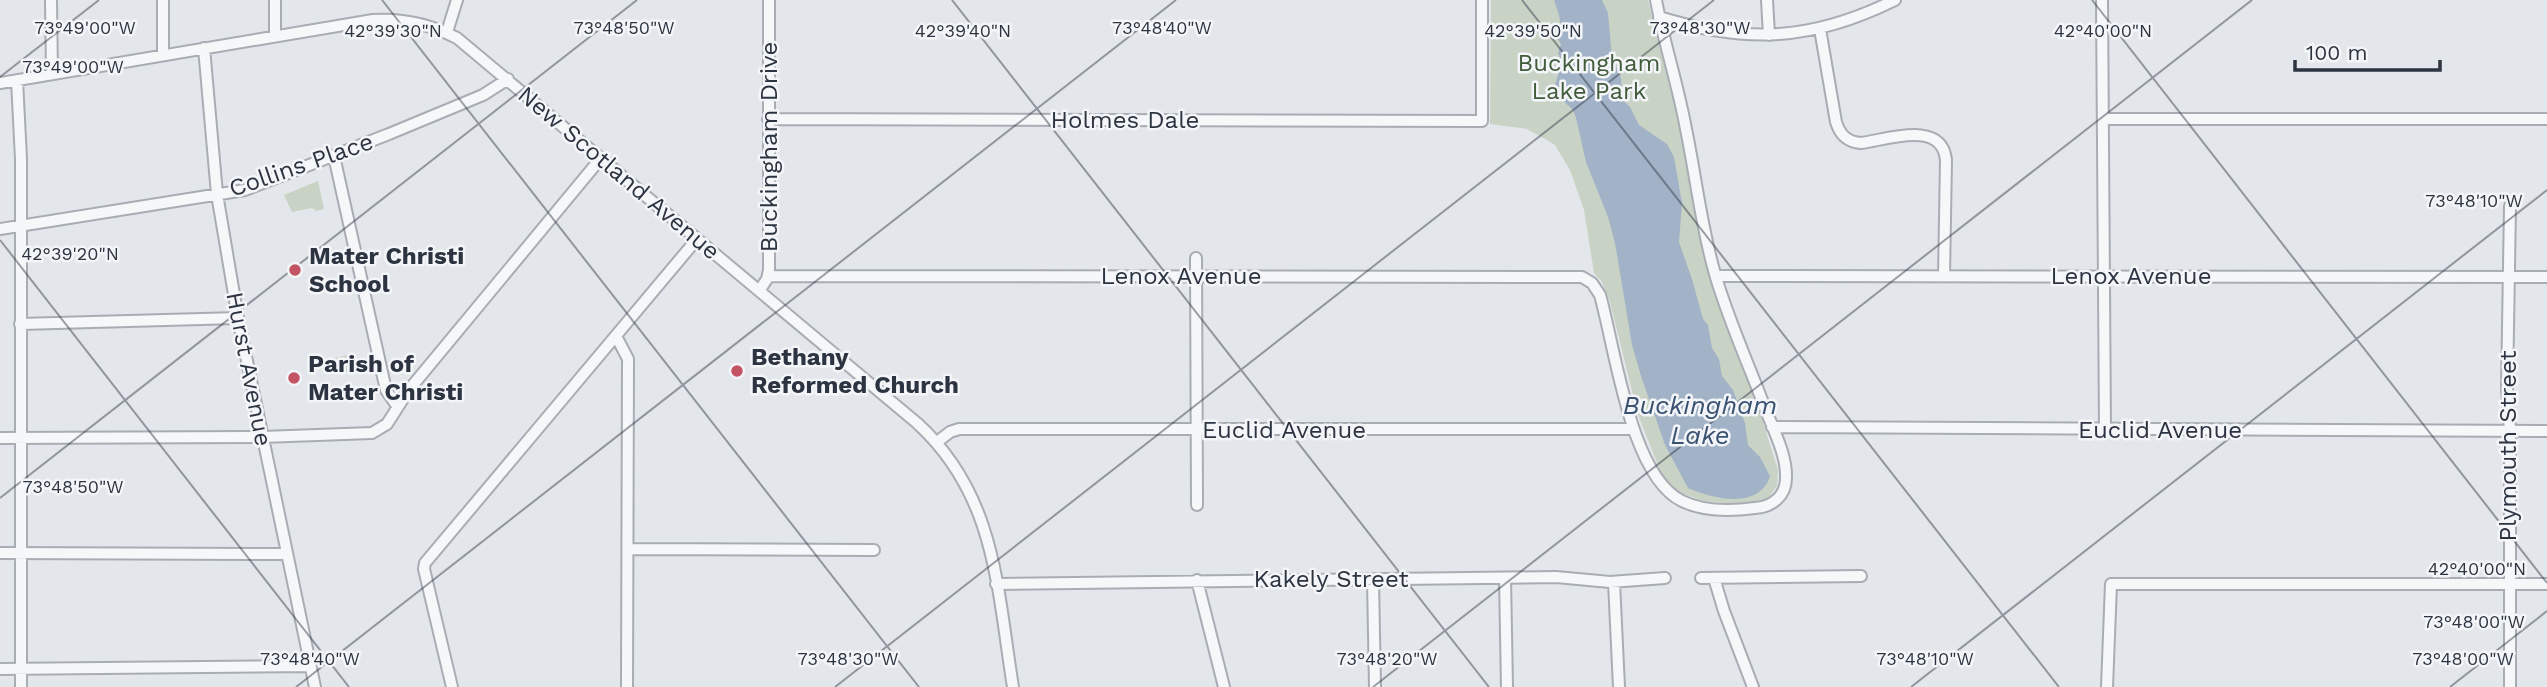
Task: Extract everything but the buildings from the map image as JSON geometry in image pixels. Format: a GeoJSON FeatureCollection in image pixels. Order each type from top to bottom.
{"type":"FeatureCollection","features":[{"type":"Feature","properties":{"kind":"street"},"geometry":{"type":"LineString","coordinates":[[51,0],[52,74]]}},
{"type":"Feature","properties":{"kind":"street"},"geometry":{"type":"LineString","coordinates":[[163,0],[163,55]]}},
{"type":"Feature","properties":{"kind":"street"},"geometry":{"type":"LineString","coordinates":[[275,0],[275,36]]}},
{"type":"Feature","properties":{"kind":"street"},"geometry":{"type":"LineString","coordinates":[[447,32],[457,0]]}},
{"type":"Feature","properties":{"kind":"street","name":"Buckingham Drive"},"geometry":{"type":"LineString","coordinates":[[759,290],[768,276],[769,0]]}},
{"type":"Feature","properties":{"kind":"street","name":"Holmes Dale"},"geometry":{"type":"LineString","coordinates":[[768,119],[1482,121],[1482,0]]}},
{"type":"Feature","properties":{"kind":"street"},"geometry":{"type":"LineString","coordinates":[[1634,429],[1651,468],[1667,490],[1683,502],[1722,509],[1758,508],[1773,503],[1782,494],[1786,480],[1785,469],[1716,276],[1701,214],[1681,104],[1656,0]]}},
{"type":"Feature","properties":{"kind":"street"},"geometry":{"type":"LineString","coordinates":[[1767,0],[1769,35]]}},
{"type":"Feature","properties":{"kind":"street"},"geometry":{"type":"LineString","coordinates":[[1659,18],[1721,32],[1793,34],[1853,19],[1895,0]]}},
{"type":"Feature","properties":{"kind":"street"},"geometry":{"type":"LineString","coordinates":[[2102,0],[2105,430]]}},
{"type":"Feature","properties":{"kind":"street","name":"New Scotland Avenue"},"geometry":{"type":"LineString","coordinates":[[0,83],[389,19],[415,22],[447,32],[469,46],[937,442],[964,479],[977,506],[989,542],[1013,687]]}},
{"type":"Feature","properties":{"kind":"street"},"geometry":{"type":"LineString","coordinates":[[1820,29],[1836,122],[1843,136],[1861,143],[1926,135],[1943,148],[1944,276]]}},
{"type":"Feature","properties":{"kind":"street","name":"Hurst Avenue"},"geometry":{"type":"LineString","coordinates":[[204,48],[217,194],[238,318],[314,687]]}},
{"type":"Feature","properties":{"kind":"street","name":"Collins Place"},"geometry":{"type":"LineString","coordinates":[[0,229],[245,190],[482,95],[508,79]]}},
{"type":"Feature","properties":{"kind":"street"},"geometry":{"type":"LineString","coordinates":[[17,80],[21,118],[21,687]]}},
{"type":"Feature","properties":{"kind":"street"},"geometry":{"type":"LineString","coordinates":[[2104,119],[2547,119]]}},
{"type":"Feature","properties":{"kind":"street"},"geometry":{"type":"LineString","coordinates":[[334,156],[386,390],[397,406]]}},
{"type":"Feature","properties":{"kind":"street"},"geometry":{"type":"LineString","coordinates":[[0,438],[262,437],[372,433],[387,424],[397,406],[601,158]]}},
{"type":"Feature","properties":{"kind":"street","name":"Plymouth Street"},"geometry":{"type":"LineString","coordinates":[[2510,206],[2507,389],[2510,431],[2510,687]]}},
{"type":"Feature","properties":{"kind":"street"},"geometry":{"type":"LineString","coordinates":[[452,687],[424,565],[698,239]]}},
{"type":"Feature","properties":{"kind":"street"},"geometry":{"type":"LineString","coordinates":[[1196,258],[1197,505]]}},
{"type":"Feature","properties":{"kind":"street","name":"Lenox Avenue"},"geometry":{"type":"LineString","coordinates":[[768,276],[1576,276],[1592,283],[1597,290],[1634,429]]}},
{"type":"Feature","properties":{"kind":"street","name":"Lenox Avenue"},"geometry":{"type":"LineString","coordinates":[[1716,276],[2547,277]]}},
{"type":"Feature","properties":{"kind":"street"},"geometry":{"type":"LineString","coordinates":[[20,324],[238,318]]}},
{"type":"Feature","properties":{"kind":"street"},"geometry":{"type":"LineString","coordinates":[[616,336],[628,359],[627,687]]}},
{"type":"Feature","properties":{"kind":"street","name":"Euclid Avenue"},"geometry":{"type":"LineString","coordinates":[[1772,427],[2547,431]]}},
{"type":"Feature","properties":{"kind":"street","name":"Euclid Avenue"},"geometry":{"type":"LineString","coordinates":[[937,442],[950,432],[960,429],[1634,429]]}},
{"type":"Feature","properties":{"kind":"street"},"geometry":{"type":"LineString","coordinates":[[628,549],[874,550]]}},
{"type":"Feature","properties":{"kind":"street"},"geometry":{"type":"LineString","coordinates":[[0,553],[286,554]]}},
{"type":"Feature","properties":{"kind":"street"},"geometry":{"type":"LineString","coordinates":[[1701,578],[1861,576]]}},
{"type":"Feature","properties":{"kind":"street"},"geometry":{"type":"LineString","coordinates":[[1505,578],[1507,687]]}},
{"type":"Feature","properties":{"kind":"street","name":"Kakely Street"},"geometry":{"type":"LineString","coordinates":[[996,584],[1505,578],[1565,578],[1614,582],[1665,578]]}},
{"type":"Feature","properties":{"kind":"street"},"geometry":{"type":"LineString","coordinates":[[1714,578],[1753,687]]}},
{"type":"Feature","properties":{"kind":"street"},"geometry":{"type":"LineString","coordinates":[[1197,580],[1224,687]]}},
{"type":"Feature","properties":{"kind":"street"},"geometry":{"type":"LineString","coordinates":[[1373,580],[1375,687]]}},
{"type":"Feature","properties":{"kind":"street"},"geometry":{"type":"LineString","coordinates":[[1614,582],[1619,687]]}},
{"type":"Feature","properties":{"kind":"street"},"geometry":{"type":"LineString","coordinates":[[2107,687],[2112,584],[2547,584]]}},
{"type":"Feature","properties":{"kind":"street"},"geometry":{"type":"LineString","coordinates":[[0,668],[310,666]]}},
{"type":"Feature","properties":{"kind":"green space","name":"Buckingham Lake Park"},"geometry":{"type":"Polygon","coordinates":[[[1491,0],[1648,0],[1683,140],[1709,276],[1756,400],[1778,470],[1777,486],[1768,498],[1760,502],[1738,504],[1704,501],[1678,492],[1667,482],[1659,468],[1638,415],[1610,302],[1602,282],[1594,273],[1584,210],[1570,170],[1555,145],[1545,139],[1527,129],[1490,124],[1491,0]]]}},
{"type":"Feature","properties":{"kind":"green space"},"geometry":{"type":"Polygon","coordinates":[[[318,181],[324,209],[316,211],[312,208],[292,212],[284,195],[318,181]]]}},
{"type":"Feature","properties":{"kind":"green space"},"geometry":{"type":"Polygon","coordinates":[[[353,354],[355,370],[339,374],[335,358],[353,354]]]}},
{"type":"Feature","properties":{"kind":"water","name":"Buckingham Lake"},"geometry":{"type":"Polygon","coordinates":[[[1554,0],[1602,0],[1608,13],[1612,58],[1621,78],[1622,99],[1630,107],[1639,125],[1667,144],[1674,157],[1682,203],[1679,242],[1703,319],[1708,325],[1712,348],[1719,359],[1722,376],[1733,390],[1745,423],[1748,445],[1760,457],[1770,476],[1765,487],[1746,498],[1710,496],[1688,488],[1665,445],[1632,345],[1608,217],[1586,162],[1573,110],[1556,94],[1555,85],[1562,62],[1558,53],[1561,44],[1557,38],[1560,18],[1554,0]]]}},
{"type":"Feature","properties":{"kind":"place","name":"Mater Christi School"},"geometry":{"type":"Point","coordinates":[295,270]}},
{"type":"Feature","properties":{"kind":"place","name":"Bethany Reformed Church"},"geometry":{"type":"Point","coordinates":[737,371]}},
{"type":"Feature","properties":{"kind":"place","name":"Parish of Mater Christi"},"geometry":{"type":"Point","coordinates":[294,378]}}]}
